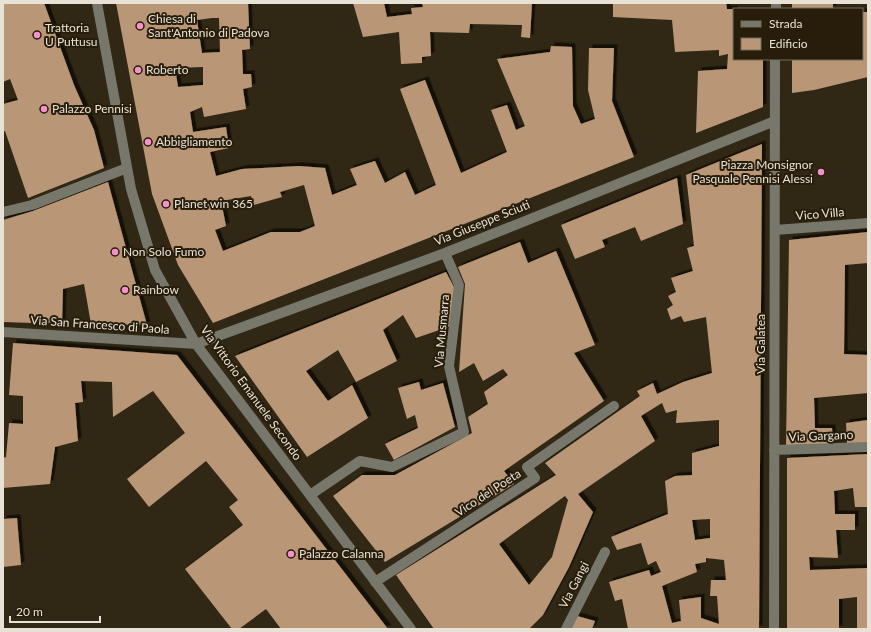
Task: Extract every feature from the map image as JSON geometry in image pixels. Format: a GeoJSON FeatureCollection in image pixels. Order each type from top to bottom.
{"type":"FeatureCollection","features":[{"type":"Feature","properties":{"kind":"street","name":"Via Vittorio Emanuele Secondo"},"geometry":{"type":"LineString","coordinates":[[97,3],[131,189],[155,270],[196,344],[411,629]]}},
{"type":"Feature","properties":{"kind":"street","name":"Via Galatea"},"geometry":{"type":"LineString","coordinates":[[774,629],[775,60]]}},
{"type":"Feature","properties":{"kind":"street","name":"Via Giuseppe Sciuti"},"geometry":{"type":"LineString","coordinates":[[196,344],[445,252],[775,121]]}},
{"type":"Feature","properties":{"kind":"street"},"geometry":{"type":"LineString","coordinates":[[3,212],[32,205],[127,168]]}},
{"type":"Feature","properties":{"kind":"street","name":"Vico Villa"},"geometry":{"type":"LineString","coordinates":[[775,230],[868,223]]}},
{"type":"Feature","properties":{"kind":"street","name":"Via Musmarra"},"geometry":{"type":"LineString","coordinates":[[310,495],[360,461],[392,467],[464,432],[450,366],[459,285],[445,252]]}},
{"type":"Feature","properties":{"kind":"street","name":"Via San Francesco di Paola"},"geometry":{"type":"LineString","coordinates":[[3,332],[196,344]]}},
{"type":"Feature","properties":{"kind":"street","name":"Vico del Poeta"},"geometry":{"type":"LineString","coordinates":[[375,582],[535,478],[527,467],[614,406]]}},
{"type":"Feature","properties":{"kind":"street","name":"Via Gargano"},"geometry":{"type":"LineString","coordinates":[[774,450],[868,447]]}},
{"type":"Feature","properties":{"kind":"street","name":"Via Gangi"},"geometry":{"type":"LineString","coordinates":[[566,629],[605,552]]}},
{"type":"Feature","properties":{"kind":"building","name":"Palazzo Pennisi"},"geometry":{"type":"Polygon","coordinates":[[[3,3],[44,3],[74,85],[94,130],[104,168],[28,198],[5,131],[3,132],[3,104],[18,100],[10,79],[3,82],[3,3]]]}},
{"type":"Feature","properties":{"kind":"building"},"geometry":{"type":"Polygon","coordinates":[[[116,3],[248,3],[250,49],[242,50],[243,74],[251,74],[252,87],[243,89],[246,109],[204,117],[202,107],[190,112],[193,132],[226,127],[229,148],[210,152],[216,176],[242,169],[299,166],[325,168],[332,195],[357,185],[350,169],[375,161],[385,183],[405,172],[415,195],[436,185],[400,89],[425,80],[461,173],[507,152],[491,110],[507,105],[516,130],[525,126],[497,59],[550,52],[551,46],[572,47],[573,106],[581,124],[595,119],[588,90],[589,48],[614,48],[612,101],[634,157],[213,323],[178,265],[152,194],[116,3]],[[219,18],[197,20],[202,53],[220,52],[219,18]],[[203,67],[175,68],[178,87],[203,85],[203,67]],[[304,185],[280,192],[282,197],[254,205],[251,196],[221,201],[226,226],[215,230],[223,251],[271,232],[300,232],[315,226],[304,185]]]}},
{"type":"Feature","properties":{"kind":"building"},"geometry":{"type":"Polygon","coordinates":[[[353,3],[384,3],[387,17],[412,14],[411,8],[423,7],[422,3],[532,3],[530,38],[521,37],[522,25],[470,24],[469,33],[430,32],[431,56],[422,57],[422,63],[401,64],[399,32],[363,37],[353,3]]]}},
{"type":"Feature","properties":{"kind":"building"},"geometry":{"type":"Polygon","coordinates":[[[613,3],[726,3],[727,9],[733,9],[733,60],[763,60],[763,107],[696,133],[698,71],[727,69],[728,54],[719,56],[719,50],[675,52],[672,20],[613,17],[613,3]]]}},
{"type":"Feature","properties":{"kind":"building"},"geometry":{"type":"Polygon","coordinates":[[[792,3],[833,3],[833,8],[792,8],[792,3]]]}},
{"type":"Feature","properties":{"kind":"building"},"geometry":{"type":"Polygon","coordinates":[[[863,12],[868,12],[868,77],[814,90],[792,93],[792,60],[863,60],[863,12]]]}},
{"type":"Feature","properties":{"kind":"building"},"geometry":{"type":"Polygon","coordinates":[[[762,144],[759,629],[628,629],[622,599],[615,601],[609,582],[649,570],[651,576],[661,572],[656,561],[648,565],[641,543],[617,550],[611,537],[668,514],[665,481],[675,476],[692,475],[692,453],[719,446],[719,420],[676,423],[677,410],[666,413],[662,403],[641,416],[655,441],[578,494],[593,512],[569,567],[543,615],[529,629],[434,629],[396,575],[556,475],[545,463],[640,396],[637,391],[653,383],[657,394],[683,382],[712,373],[706,317],[684,322],[681,316],[671,320],[667,309],[673,305],[668,296],[676,292],[671,278],[693,271],[687,248],[694,246],[686,175],[762,144]],[[565,496],[499,544],[529,585],[552,557],[568,500],[565,496]],[[710,519],[692,520],[695,540],[710,538],[710,519]],[[706,558],[706,562],[695,564],[697,572],[662,586],[672,623],[681,621],[679,600],[701,597],[701,618],[719,624],[717,596],[710,596],[711,580],[726,580],[724,560],[706,558]]]}},
{"type":"Feature","properties":{"kind":"building"},"geometry":{"type":"Polygon","coordinates":[[[677,178],[683,224],[641,241],[635,227],[602,240],[605,247],[575,259],[561,225],[677,178]]]}},
{"type":"Feature","properties":{"kind":"building"},"geometry":{"type":"Polygon","coordinates":[[[108,182],[147,325],[91,324],[84,284],[63,289],[62,324],[3,322],[3,220],[33,211],[108,182]]]}},
{"type":"Feature","properties":{"kind":"building"},"geometry":{"type":"Polygon","coordinates":[[[868,232],[868,263],[845,265],[844,354],[868,355],[868,393],[814,398],[815,428],[832,428],[833,444],[786,446],[789,240],[868,232]]]}},
{"type":"Feature","properties":{"kind":"building"},"geometry":{"type":"Polygon","coordinates":[[[520,242],[528,263],[556,251],[595,345],[574,353],[604,401],[504,471],[514,484],[385,562],[333,496],[362,475],[395,475],[472,433],[468,417],[488,404],[484,392],[508,375],[503,369],[483,381],[474,363],[459,372],[465,284],[458,267],[520,242]]]}},
{"type":"Feature","properties":{"kind":"building"},"geometry":{"type":"Polygon","coordinates":[[[446,272],[455,289],[451,326],[416,338],[403,315],[383,330],[397,361],[356,382],[338,350],[306,371],[328,401],[352,385],[368,418],[307,457],[235,356],[446,272]]]}},
{"type":"Feature","properties":{"kind":"building"},"geometry":{"type":"Polygon","coordinates":[[[13,343],[177,355],[388,629],[281,629],[266,609],[239,629],[232,629],[185,569],[243,525],[229,507],[238,500],[206,461],[149,507],[127,479],[185,433],[153,391],[113,417],[112,382],[81,381],[83,402],[75,403],[78,441],[55,447],[50,484],[3,488],[3,458],[6,457],[9,423],[23,424],[23,396],[9,395],[13,343]]]}},
{"type":"Feature","properties":{"kind":"building"},"geometry":{"type":"Polygon","coordinates":[[[419,382],[421,390],[443,383],[455,427],[394,460],[385,444],[418,428],[415,415],[407,419],[398,388],[419,382]]]}},
{"type":"Feature","properties":{"kind":"building"},"geometry":{"type":"Polygon","coordinates":[[[868,420],[868,443],[847,444],[846,423],[868,420]]]}},
{"type":"Feature","properties":{"kind":"building"},"geometry":{"type":"Polygon","coordinates":[[[868,454],[868,507],[855,507],[853,488],[834,491],[835,514],[855,514],[855,530],[836,530],[838,558],[809,557],[810,570],[868,568],[868,629],[857,629],[857,597],[839,599],[839,629],[787,629],[787,458],[868,454]]]}},
{"type":"Feature","properties":{"kind":"building"},"geometry":{"type":"Polygon","coordinates":[[[17,518],[21,565],[3,567],[3,519],[17,518]]]}},
{"type":"Feature","properties":{"kind":"building"},"geometry":{"type":"Polygon","coordinates":[[[577,616],[595,621],[592,629],[570,629],[577,616]]]}},
{"type":"Feature","properties":{"kind":"place","name":"Chiesa di Sant'Antonio di Padova"},"geometry":{"type":"Point","coordinates":[140,26]}},
{"type":"Feature","properties":{"kind":"place","name":"Trattoria U Puttusu"},"geometry":{"type":"Point","coordinates":[37,35]}},
{"type":"Feature","properties":{"kind":"place","name":"Roberto"},"geometry":{"type":"Point","coordinates":[138,70]}},
{"type":"Feature","properties":{"kind":"place","name":"Palazzo Pennisi"},"geometry":{"type":"Point","coordinates":[44,109]}},
{"type":"Feature","properties":{"kind":"place","name":"Abbigliamento"},"geometry":{"type":"Point","coordinates":[148,142]}},
{"type":"Feature","properties":{"kind":"place","name":"Piazza Monsignor Pasquale Pennisi Alessi"},"geometry":{"type":"Point","coordinates":[821,172]}},
{"type":"Feature","properties":{"kind":"place","name":"Planet win 365"},"geometry":{"type":"Point","coordinates":[166,204]}},
{"type":"Feature","properties":{"kind":"place","name":"Non Solo Fumo"},"geometry":{"type":"Point","coordinates":[115,252]}},
{"type":"Feature","properties":{"kind":"place","name":"Rainbow"},"geometry":{"type":"Point","coordinates":[125,290]}},
{"type":"Feature","properties":{"kind":"place","name":"Palazzo Calanna"},"geometry":{"type":"Point","coordinates":[291,554]}}]}
